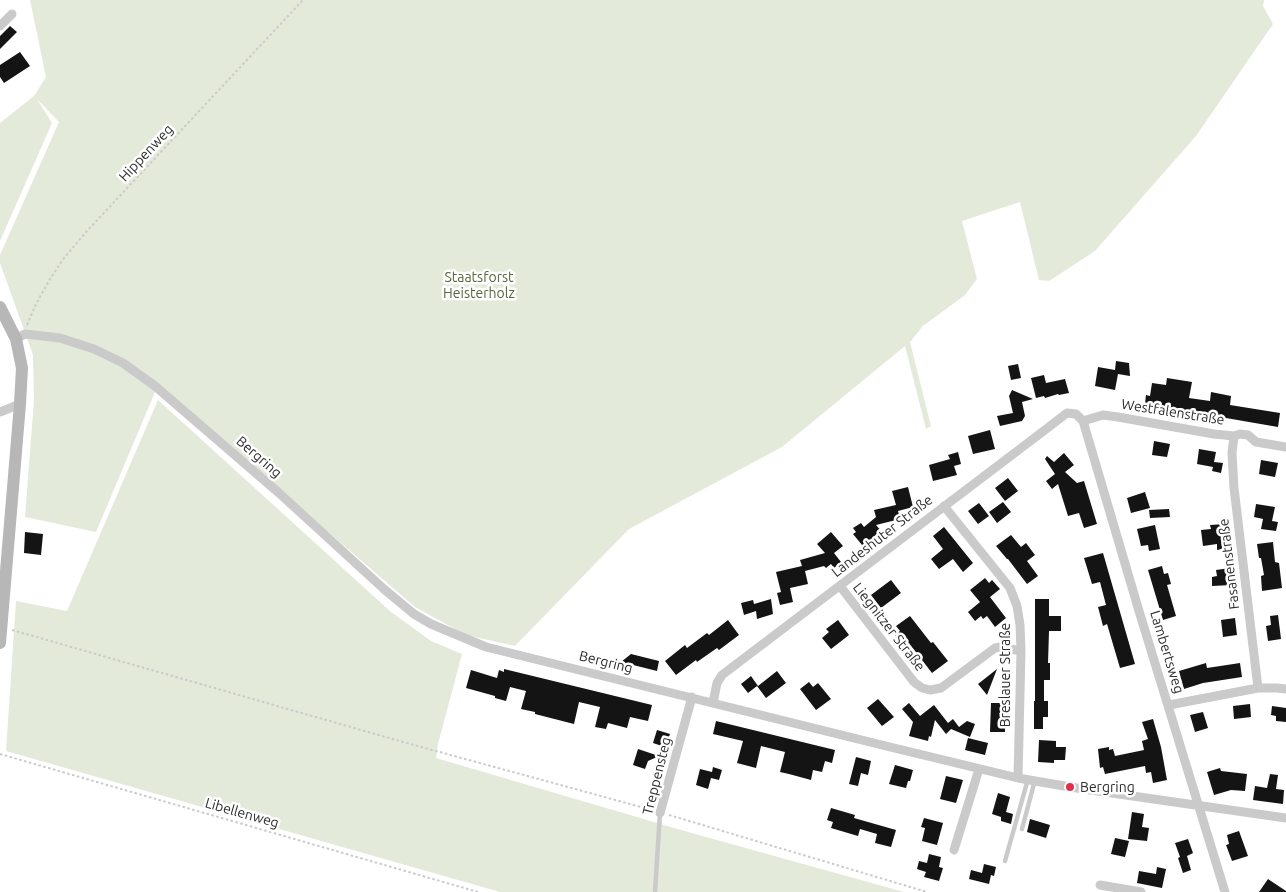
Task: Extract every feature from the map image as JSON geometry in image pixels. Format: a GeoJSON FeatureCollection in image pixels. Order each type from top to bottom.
{"type":"FeatureCollection","features":[{"type":"Feature","properties":{"kind":"street"},"geometry":{"type":"LineString","coordinates":[[0,26],[12,14]]}},
{"type":"Feature","properties":{"kind":"street"},"geometry":{"type":"LineString","coordinates":[[0,307],[20,336],[22,368],[0,643]]}},
{"type":"Feature","properties":{"kind":"street","name":"Bergring"},"geometry":{"type":"LineString","coordinates":[[20,336],[60,338],[94,349],[123,363],[147,380],[279,493],[414,614],[431,624],[486,647],[1018,778],[1286,818]]}},
{"type":"Feature","properties":{"kind":"street"},"geometry":{"type":"LineString","coordinates":[[0,412],[20,404]]}},
{"type":"Feature","properties":{"kind":"street","name":"Landeshuter Straße"},"geometry":{"type":"LineString","coordinates":[[713,702],[717,683],[722,675],[944,506],[1067,413],[1076,414],[1083,421]]}},
{"type":"Feature","properties":{"kind":"street","name":"Westfalenstraße"},"geometry":{"type":"LineString","coordinates":[[1083,421],[1103,415],[1214,434],[1248,435],[1256,442],[1286,447]]}},
{"type":"Feature","properties":{"kind":"street","name":"Lambertsweg"},"geometry":{"type":"LineString","coordinates":[[1083,421],[1225,892]]}},
{"type":"Feature","properties":{"kind":"street","name":"Fasanenstraße"},"geometry":{"type":"LineString","coordinates":[[1234,436],[1232,453],[1234,488],[1258,688]]}},
{"type":"Feature","properties":{"kind":"street","name":"Breslauer Straße"},"geometry":{"type":"LineString","coordinates":[[944,506],[1010,588],[1017,606],[1021,652],[1018,778]]}},
{"type":"Feature","properties":{"kind":"street","name":"Liegnitzer Straße"},"geometry":{"type":"LineString","coordinates":[[840,586],[914,682],[922,688],[930,690],[940,688],[995,648],[1000,647],[1021,652]]}},
{"type":"Feature","properties":{"kind":"street"},"geometry":{"type":"LineString","coordinates":[[1169,705],[1258,688],[1286,689]]}},
{"type":"Feature","properties":{"kind":"street","name":"Treppensteg"},"geometry":{"type":"LineString","coordinates":[[660,812],[692,698]]}},
{"type":"Feature","properties":{"kind":"street"},"geometry":{"type":"LineString","coordinates":[[954,850],[979,769]]}},
{"type":"Feature","properties":{"kind":"street"},"geometry":{"type":"LineString","coordinates":[[1100,885],[1141,892]]}},
{"type":"Feature","properties":{"kind":"lane"},"geometry":{"type":"LineString","coordinates":[[1022,829],[1031,780]]}},
{"type":"Feature","properties":{"kind":"lane"},"geometry":{"type":"LineString","coordinates":[[1005,861],[1031,780]]}},
{"type":"Feature","properties":{"kind":"lane","name":"Treppensteg"},"geometry":{"type":"LineString","coordinates":[[655,892],[660,812]]}},
{"type":"Feature","properties":{"kind":"path","name":"Hippenweg"},"geometry":{"type":"LineString","coordinates":[[20,336],[36,304],[64,258],[303,0]]}},
{"type":"Feature","properties":{"kind":"path"},"geometry":{"type":"LineString","coordinates":[[1,627],[411,745],[660,812],[927,892]]}},
{"type":"Feature","properties":{"kind":"path","name":"Libellenweg"},"geometry":{"type":"LineString","coordinates":[[0,754],[478,892]]}},
{"type":"Feature","properties":{"kind":"green space","name":"Staatsforst Heisterholz"},"geometry":{"type":"Polygon","coordinates":[[[30,0],[1264,0],[1263,6],[1273,24],[1196,136],[1095,251],[1049,281],[1039,280],[1020,202],[962,221],[977,279],[965,295],[923,326],[910,342],[931,426],[926,429],[905,346],[782,447],[629,529],[515,646],[466,635],[415,607],[158,385],[96,532],[25,517],[34,400],[33,355],[0,263],[0,255],[59,122],[37,99],[52,123],[0,241],[0,123],[34,96],[46,77],[30,0]]]}},
{"type":"Feature","properties":{"kind":"green space"},"geometry":{"type":"Polygon","coordinates":[[[158,400],[391,612],[431,641],[462,654],[436,758],[681,830],[904,892],[500,892],[6,751],[16,601],[67,611],[158,400]]]}},
{"type":"Feature","properties":{"kind":"building"},"geometry":{"type":"Polygon","coordinates":[[[10,26],[17,32],[0,49],[0,36],[10,26]]]}},
{"type":"Feature","properties":{"kind":"building"},"geometry":{"type":"Polygon","coordinates":[[[20,52],[30,66],[4,83],[0,77],[0,65],[20,52]]]}},
{"type":"Feature","properties":{"kind":"building"},"geometry":{"type":"Polygon","coordinates":[[[1116,361],[1129,363],[1130,376],[1118,374],[1115,390],[1095,386],[1098,367],[1115,370],[1116,361]]]}},
{"type":"Feature","properties":{"kind":"building"},"geometry":{"type":"Polygon","coordinates":[[[1018,364],[1021,378],[1011,380],[1008,366],[1018,364]]]}},
{"type":"Feature","properties":{"kind":"building"},"geometry":{"type":"Polygon","coordinates":[[[1044,375],[1046,383],[1065,379],[1069,393],[1036,398],[1031,378],[1044,375]]]}},
{"type":"Feature","properties":{"kind":"building"},"geometry":{"type":"Polygon","coordinates":[[[1167,378],[1192,382],[1189,398],[1210,401],[1211,392],[1231,396],[1230,405],[1280,413],[1278,427],[1145,404],[1146,395],[1150,396],[1152,383],[1166,385],[1167,378]]]}},
{"type":"Feature","properties":{"kind":"building"},"geometry":{"type":"Polygon","coordinates":[[[1012,390],[1033,399],[1022,402],[1025,416],[1022,421],[1000,426],[997,416],[1013,413],[1009,396],[1012,390]]]}},
{"type":"Feature","properties":{"kind":"building"},"geometry":{"type":"Polygon","coordinates":[[[990,430],[995,449],[973,454],[968,436],[990,430]]]}},
{"type":"Feature","properties":{"kind":"building"},"geometry":{"type":"Polygon","coordinates":[[[1154,441],[1170,444],[1167,457],[1152,455],[1154,441]]]}},
{"type":"Feature","properties":{"kind":"building"},"geometry":{"type":"Polygon","coordinates":[[[1199,449],[1216,452],[1214,462],[1223,463],[1221,473],[1212,471],[1213,467],[1197,464],[1199,449]]]}},
{"type":"Feature","properties":{"kind":"building"},"geometry":{"type":"Polygon","coordinates":[[[958,452],[961,464],[954,466],[957,475],[933,481],[929,465],[950,459],[948,455],[958,452]]]}},
{"type":"Feature","properties":{"kind":"building"},"geometry":{"type":"Polygon","coordinates":[[[1064,453],[1074,465],[1065,472],[1077,483],[1084,481],[1097,524],[1084,528],[1079,513],[1068,516],[1058,484],[1052,489],[1046,481],[1055,474],[1045,459],[1047,456],[1054,462],[1064,453]]]}},
{"type":"Feature","properties":{"kind":"building"},"geometry":{"type":"Polygon","coordinates":[[[1261,460],[1278,463],[1275,477],[1259,474],[1261,460]]]}},
{"type":"Feature","properties":{"kind":"building"},"geometry":{"type":"Polygon","coordinates":[[[1008,478],[1018,491],[1005,501],[995,488],[1008,478]]]}},
{"type":"Feature","properties":{"kind":"building"},"geometry":{"type":"Polygon","coordinates":[[[908,487],[913,507],[898,511],[900,519],[876,525],[882,532],[865,545],[862,545],[853,534],[856,532],[853,528],[861,523],[864,527],[876,517],[874,510],[896,505],[892,491],[908,487]]]}},
{"type":"Feature","properties":{"kind":"building"},"geometry":{"type":"Polygon","coordinates":[[[1145,492],[1150,508],[1131,513],[1127,498],[1145,492]]]}},
{"type":"Feature","properties":{"kind":"building"},"geometry":{"type":"Polygon","coordinates":[[[1003,502],[1011,512],[997,523],[989,512],[1003,502]]]}},
{"type":"Feature","properties":{"kind":"building"},"geometry":{"type":"Polygon","coordinates":[[[979,503],[989,516],[978,524],[968,511],[979,503]]]}},
{"type":"Feature","properties":{"kind":"building"},"geometry":{"type":"Polygon","coordinates":[[[1256,504],[1275,507],[1272,521],[1278,522],[1276,531],[1261,529],[1263,519],[1254,517],[1256,504]]]}},
{"type":"Feature","properties":{"kind":"building"},"geometry":{"type":"Polygon","coordinates":[[[1169,509],[1170,517],[1150,518],[1149,510],[1169,509]]]}},
{"type":"Feature","properties":{"kind":"building"},"geometry":{"type":"Polygon","coordinates":[[[1225,524],[1227,548],[1217,550],[1217,544],[1203,546],[1201,530],[1211,529],[1210,525],[1225,524]]]}},
{"type":"Feature","properties":{"kind":"building"},"geometry":{"type":"Polygon","coordinates":[[[1155,525],[1160,549],[1149,551],[1148,545],[1141,546],[1137,529],[1155,525]]]}},
{"type":"Feature","properties":{"kind":"building"},"geometry":{"type":"Polygon","coordinates":[[[944,527],[973,563],[963,572],[953,559],[939,569],[931,559],[943,549],[933,536],[944,527]]]}},
{"type":"Feature","properties":{"kind":"building"},"geometry":{"type":"Polygon","coordinates":[[[25,532],[43,534],[41,555],[24,553],[25,532]]]}},
{"type":"Feature","properties":{"kind":"building"},"geometry":{"type":"Polygon","coordinates":[[[831,532],[843,546],[834,553],[841,562],[834,568],[831,564],[826,568],[824,566],[805,571],[808,584],[790,588],[793,602],[780,605],[777,593],[781,592],[776,572],[802,566],[800,560],[825,553],[817,544],[831,532]]]}},
{"type":"Feature","properties":{"kind":"building"},"geometry":{"type":"Polygon","coordinates":[[[1011,535],[1021,547],[1026,543],[1035,555],[1027,561],[1038,576],[1027,584],[996,546],[1011,535]]]}},
{"type":"Feature","properties":{"kind":"building"},"geometry":{"type":"Polygon","coordinates":[[[1273,542],[1275,562],[1279,563],[1282,588],[1262,591],[1261,576],[1264,575],[1257,544],[1273,542]]]}},
{"type":"Feature","properties":{"kind":"building"},"geometry":{"type":"Polygon","coordinates":[[[1103,553],[1135,664],[1120,668],[1107,624],[1103,626],[1098,607],[1106,605],[1100,582],[1092,584],[1084,558],[1103,553]]]}},
{"type":"Feature","properties":{"kind":"building"},"geometry":{"type":"Polygon","coordinates":[[[1162,566],[1164,574],[1168,573],[1171,584],[1167,585],[1176,616],[1163,620],[1148,570],[1162,566]]]}},
{"type":"Feature","properties":{"kind":"building"},"geometry":{"type":"Polygon","coordinates":[[[1230,568],[1232,585],[1212,586],[1212,577],[1217,576],[1216,570],[1230,568]]]}},
{"type":"Feature","properties":{"kind":"building"},"geometry":{"type":"Polygon","coordinates":[[[985,578],[989,583],[992,580],[1000,589],[990,597],[1006,618],[995,627],[987,616],[983,619],[981,616],[975,621],[968,612],[980,602],[970,590],[985,578]]]}},
{"type":"Feature","properties":{"kind":"building"},"geometry":{"type":"Polygon","coordinates":[[[891,580],[901,593],[881,608],[871,595],[891,580]]]}},
{"type":"Feature","properties":{"kind":"building"},"geometry":{"type":"Polygon","coordinates":[[[771,599],[773,614],[757,619],[756,611],[744,615],[741,603],[753,600],[754,604],[771,599]]]}},
{"type":"Feature","properties":{"kind":"building"},"geometry":{"type":"Polygon","coordinates":[[[1035,599],[1049,599],[1049,616],[1061,616],[1061,631],[1049,631],[1048,663],[1050,663],[1050,680],[1044,680],[1044,701],[1048,701],[1048,717],[1043,717],[1043,729],[1034,729],[1035,599]]]}},
{"type":"Feature","properties":{"kind":"building"},"geometry":{"type":"Polygon","coordinates":[[[1278,615],[1281,639],[1268,641],[1266,626],[1271,625],[1270,616],[1278,615]]]}},
{"type":"Feature","properties":{"kind":"building"},"geometry":{"type":"Polygon","coordinates":[[[910,616],[948,661],[932,673],[905,638],[901,642],[895,635],[900,631],[896,626],[910,616]]]}},
{"type":"Feature","properties":{"kind":"building"},"geometry":{"type":"Polygon","coordinates":[[[1235,618],[1237,635],[1223,637],[1221,620],[1235,618]]]}},
{"type":"Feature","properties":{"kind":"building"},"geometry":{"type":"Polygon","coordinates":[[[728,620],[739,635],[719,650],[717,648],[697,662],[696,660],[676,675],[665,661],[685,645],[687,648],[707,633],[709,635],[728,620]]]}},
{"type":"Feature","properties":{"kind":"building"},"geometry":{"type":"Polygon","coordinates":[[[838,620],[849,635],[831,649],[822,638],[829,632],[826,629],[838,620]]]}},
{"type":"Feature","properties":{"kind":"building"},"geometry":{"type":"Polygon","coordinates":[[[631,654],[659,661],[657,671],[621,662],[631,654]]]}},
{"type":"Feature","properties":{"kind":"building"},"geometry":{"type":"Polygon","coordinates":[[[1206,663],[1207,668],[1240,663],[1242,677],[1203,683],[1184,689],[1179,671],[1206,663]]]}},
{"type":"Feature","properties":{"kind":"building"},"geometry":{"type":"Polygon","coordinates":[[[504,669],[652,705],[648,721],[630,717],[627,728],[608,723],[606,729],[595,727],[600,707],[579,702],[574,724],[521,709],[526,691],[510,687],[506,701],[466,688],[471,670],[497,678],[499,670],[504,672],[504,669]]]}},
{"type":"Feature","properties":{"kind":"building"},"geometry":{"type":"Polygon","coordinates":[[[997,669],[987,695],[978,684],[997,669]]]}},
{"type":"Feature","properties":{"kind":"building"},"geometry":{"type":"Polygon","coordinates":[[[777,671],[786,683],[766,698],[757,686],[748,693],[741,684],[751,676],[758,686],[777,671]]]}},
{"type":"Feature","properties":{"kind":"building"},"geometry":{"type":"Polygon","coordinates":[[[809,682],[813,687],[818,683],[831,699],[816,710],[800,689],[809,682]]]}},
{"type":"Feature","properties":{"kind":"building"},"geometry":{"type":"Polygon","coordinates":[[[878,699],[894,717],[882,726],[867,708],[878,699]]]}},
{"type":"Feature","properties":{"kind":"building"},"geometry":{"type":"Polygon","coordinates":[[[909,703],[920,716],[934,705],[948,723],[953,719],[959,727],[967,721],[975,724],[970,737],[951,729],[946,734],[935,720],[931,737],[929,736],[928,741],[909,736],[913,722],[902,709],[909,703]]]}},
{"type":"Feature","properties":{"kind":"building"},"geometry":{"type":"Polygon","coordinates":[[[991,703],[1003,703],[1005,732],[990,732],[991,703]]]}},
{"type":"Feature","properties":{"kind":"building"},"geometry":{"type":"Polygon","coordinates":[[[1250,704],[1251,717],[1234,719],[1233,706],[1250,704]]]}},
{"type":"Feature","properties":{"kind":"building"},"geometry":{"type":"Polygon","coordinates":[[[1272,706],[1286,708],[1286,722],[1276,721],[1276,716],[1271,715],[1272,706]]]}},
{"type":"Feature","properties":{"kind":"building"},"geometry":{"type":"Polygon","coordinates":[[[1203,712],[1208,728],[1195,732],[1190,715],[1203,712]]]}},
{"type":"Feature","properties":{"kind":"building"},"geometry":{"type":"Polygon","coordinates":[[[1153,719],[1161,747],[1167,780],[1153,783],[1151,772],[1146,773],[1145,766],[1105,774],[1103,767],[1100,768],[1098,749],[1109,747],[1109,750],[1113,749],[1115,756],[1144,750],[1142,741],[1148,739],[1142,722],[1153,719]]]}},
{"type":"Feature","properties":{"kind":"building"},"geometry":{"type":"Polygon","coordinates":[[[716,721],[835,750],[832,763],[825,761],[822,772],[813,770],[811,780],[780,772],[785,752],[761,746],[756,768],[737,763],[743,741],[713,734],[716,721]]]}},
{"type":"Feature","properties":{"kind":"building"},"geometry":{"type":"Polygon","coordinates":[[[657,730],[670,734],[665,747],[653,743],[657,730]]]}},
{"type":"Feature","properties":{"kind":"building"},"geometry":{"type":"Polygon","coordinates":[[[968,738],[988,743],[985,755],[965,750],[968,738]]]}},
{"type":"Feature","properties":{"kind":"building"},"geometry":{"type":"Polygon","coordinates":[[[1039,740],[1056,741],[1056,747],[1066,747],[1065,760],[1054,760],[1054,763],[1038,762],[1039,740]]]}},
{"type":"Feature","properties":{"kind":"building"},"geometry":{"type":"Polygon","coordinates":[[[638,749],[659,756],[648,761],[645,769],[633,765],[638,749]]]}},
{"type":"Feature","properties":{"kind":"building"},"geometry":{"type":"Polygon","coordinates":[[[856,757],[871,761],[868,775],[861,773],[858,786],[849,784],[856,757]]]}},
{"type":"Feature","properties":{"kind":"building"},"geometry":{"type":"Polygon","coordinates":[[[895,765],[913,770],[906,788],[889,784],[895,765]]]}},
{"type":"Feature","properties":{"kind":"building"},"geometry":{"type":"Polygon","coordinates":[[[713,767],[722,770],[719,780],[711,778],[708,789],[696,785],[700,769],[712,772],[713,767]]]}},
{"type":"Feature","properties":{"kind":"building"},"geometry":{"type":"Polygon","coordinates":[[[1220,768],[1221,771],[1247,774],[1245,791],[1231,790],[1214,795],[1207,772],[1220,768]]]}},
{"type":"Feature","properties":{"kind":"building"},"geometry":{"type":"Polygon","coordinates":[[[1270,774],[1278,775],[1276,789],[1284,790],[1283,804],[1253,800],[1255,786],[1267,788],[1270,774]]]}},
{"type":"Feature","properties":{"kind":"building"},"geometry":{"type":"Polygon","coordinates":[[[946,776],[963,780],[956,803],[940,799],[946,776]]]}},
{"type":"Feature","properties":{"kind":"building"},"geometry":{"type":"Polygon","coordinates":[[[998,793],[1010,797],[1006,812],[1013,814],[1011,824],[1001,821],[1001,817],[992,814],[998,793]]]}},
{"type":"Feature","properties":{"kind":"building"},"geometry":{"type":"Polygon","coordinates":[[[831,808],[855,815],[854,818],[896,830],[891,847],[875,843],[877,834],[860,829],[858,836],[831,828],[833,822],[827,820],[831,808]]]}},
{"type":"Feature","properties":{"kind":"building"},"geometry":{"type":"Polygon","coordinates":[[[1132,812],[1144,814],[1142,827],[1149,828],[1147,841],[1128,839],[1132,812]]]}},
{"type":"Feature","properties":{"kind":"building"},"geometry":{"type":"Polygon","coordinates":[[[924,818],[943,823],[937,845],[922,841],[925,828],[921,827],[924,818]]]}},
{"type":"Feature","properties":{"kind":"building"},"geometry":{"type":"Polygon","coordinates":[[[1030,819],[1050,825],[1046,838],[1027,832],[1030,819]]]}},
{"type":"Feature","properties":{"kind":"building"},"geometry":{"type":"Polygon","coordinates":[[[1239,831],[1248,856],[1232,861],[1226,845],[1229,844],[1227,835],[1239,831]]]}},
{"type":"Feature","properties":{"kind":"building"},"geometry":{"type":"Polygon","coordinates":[[[1115,838],[1129,841],[1125,857],[1111,854],[1115,838]]]}},
{"type":"Feature","properties":{"kind":"building"},"geometry":{"type":"Polygon","coordinates":[[[1188,839],[1193,853],[1187,856],[1191,870],[1183,873],[1175,843],[1188,839]]]}},
{"type":"Feature","properties":{"kind":"building"},"geometry":{"type":"Polygon","coordinates":[[[929,854],[941,857],[939,867],[943,868],[939,881],[924,877],[926,872],[917,869],[919,861],[927,863],[929,854]]]}},
{"type":"Feature","properties":{"kind":"building"},"geometry":{"type":"Polygon","coordinates":[[[984,864],[996,867],[994,876],[991,875],[989,884],[969,879],[971,870],[982,873],[984,864]]]}},
{"type":"Feature","properties":{"kind":"building"},"geometry":{"type":"Polygon","coordinates":[[[1157,867],[1166,869],[1162,888],[1137,883],[1139,871],[1156,874],[1157,867]]]}},
{"type":"Feature","properties":{"kind":"building"},"geometry":{"type":"Polygon","coordinates":[[[1268,879],[1286,891],[1286,892],[1259,892],[1268,879]]]}},
{"type":"Feature","properties":{"kind":"place","name":"Bergring"},"geometry":{"type":"Point","coordinates":[1070,787]}}]}
